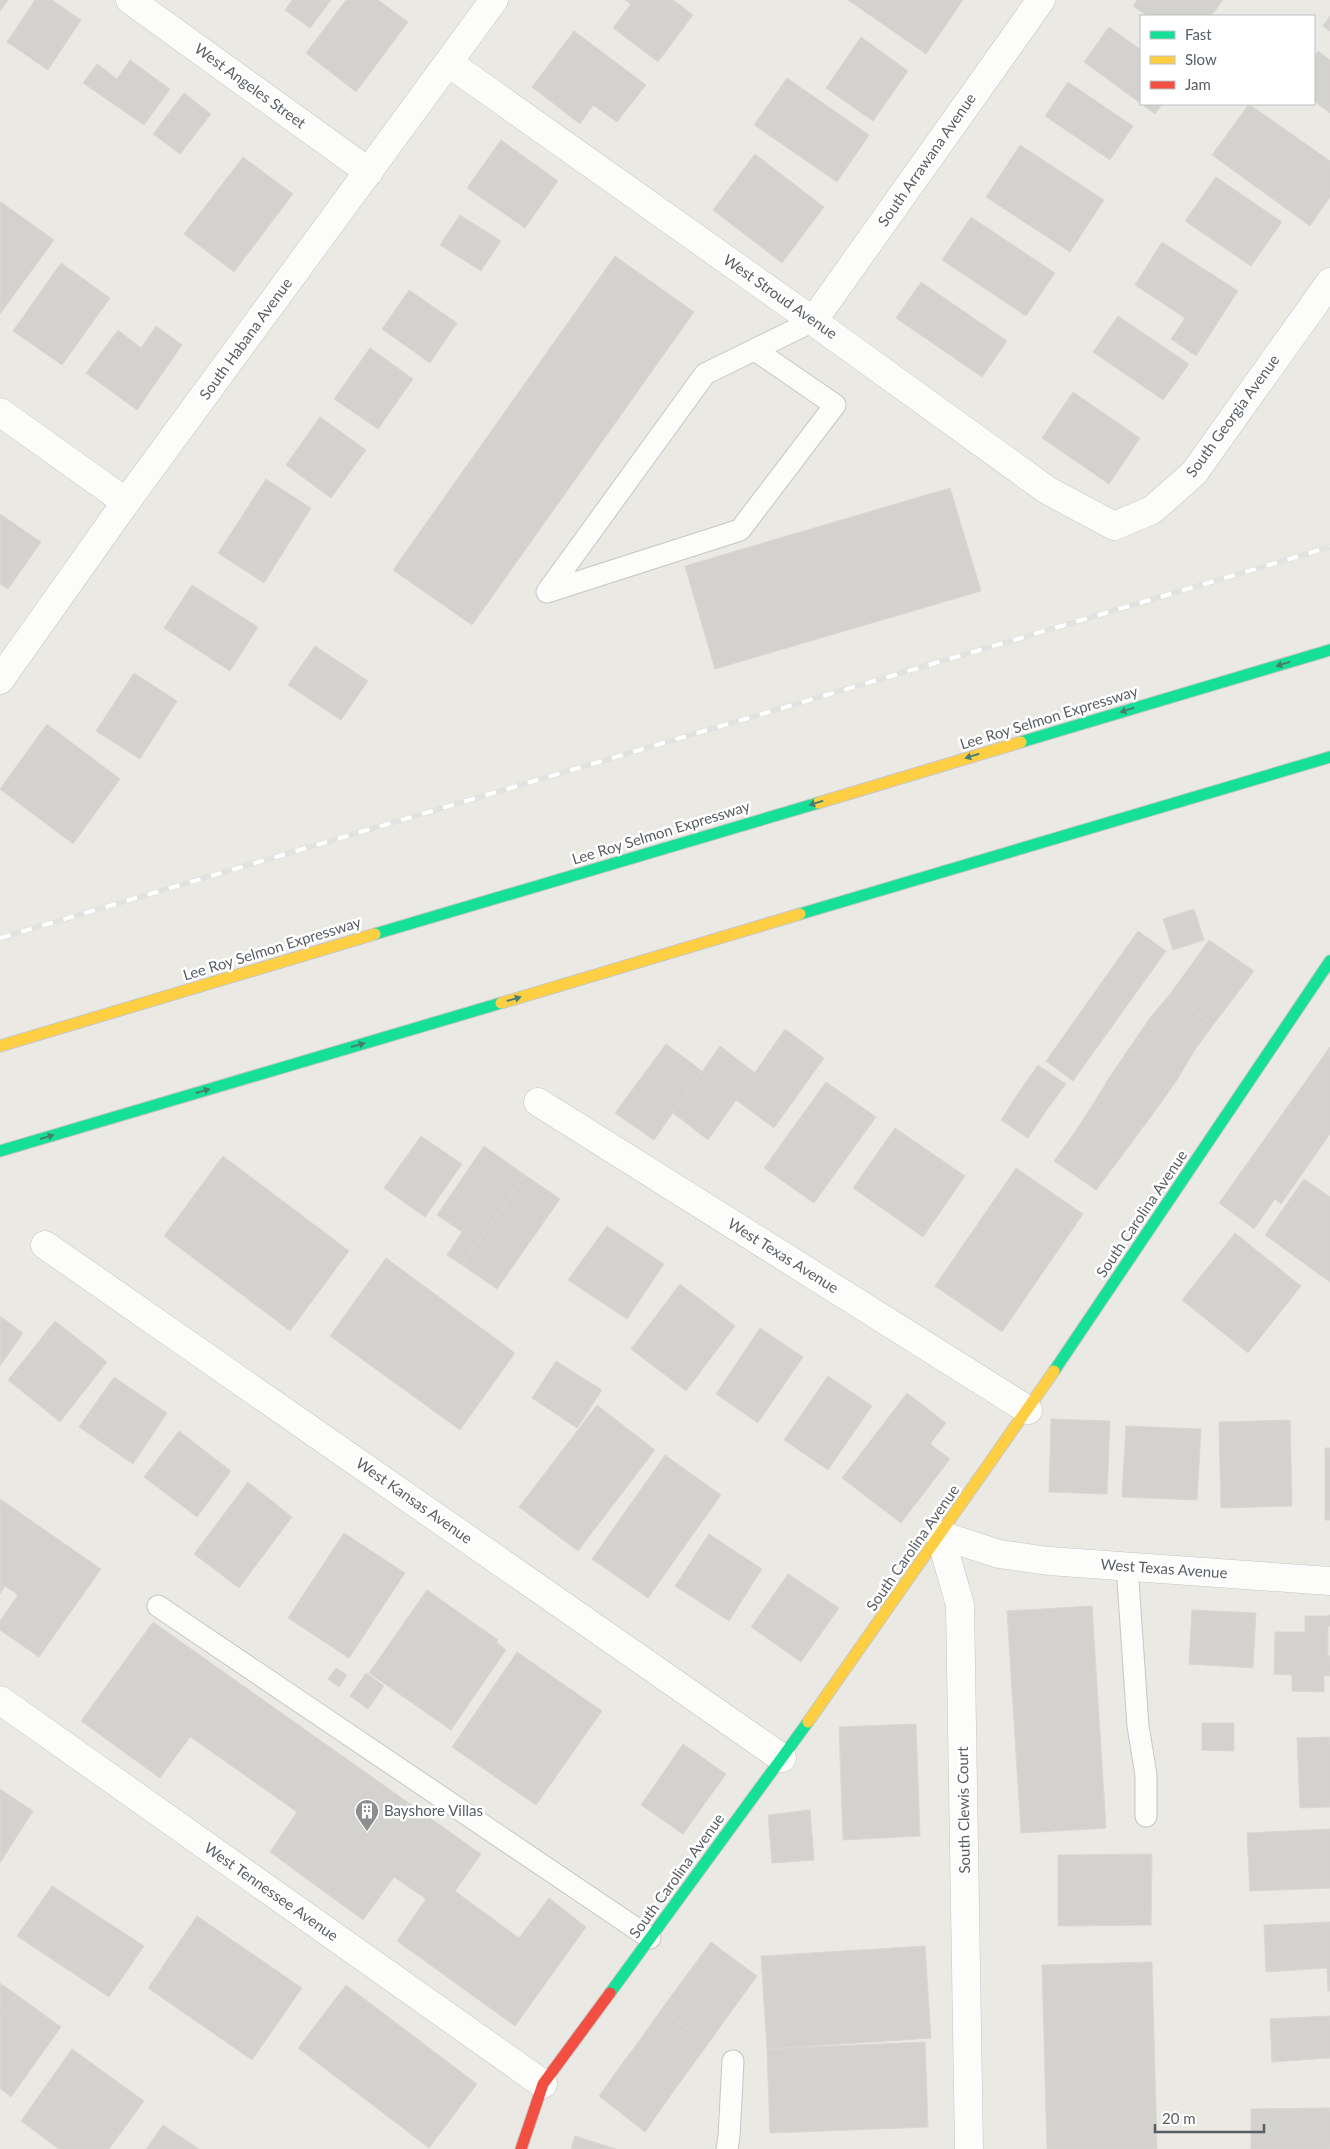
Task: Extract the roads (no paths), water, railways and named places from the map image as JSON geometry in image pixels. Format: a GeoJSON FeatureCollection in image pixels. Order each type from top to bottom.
{"type":"FeatureCollection","features":[{"type":"Feature","properties":{"kind":"main road","name":"Lee Roy Selmon Expressway"},"geometry":{"type":"LineString","coordinates":[[0,1046],[1330,650]]}},
{"type":"Feature","properties":{"kind":"main road"},"geometry":{"type":"LineString","coordinates":[[0,1151],[1330,758]]}},
{"type":"Feature","properties":{"kind":"main road","name":"South Carolina Avenue"},"geometry":{"type":"LineString","coordinates":[[520,2149],[543,2084],[782,1758],[1028,1410],[1330,960]]}},
{"type":"Feature","properties":{"kind":"street","name":"West Angeles Street"},"geometry":{"type":"LineString","coordinates":[[130,0],[370,172]]}},
{"type":"Feature","properties":{"kind":"street","name":"South Habana Avenue"},"geometry":{"type":"LineString","coordinates":[[0,680],[126,502],[370,172],[494,0]]}},
{"type":"Feature","properties":{"kind":"street","name":"South Arrawana Avenue"},"geometry":{"type":"LineString","coordinates":[[813,321],[1041,0]]}},
{"type":"Feature","properties":{"kind":"street","name":"West Stroud Avenue"},"geometry":{"type":"LineString","coordinates":[[449,64],[813,321],[1047,490],[1114,526]]}},
{"type":"Feature","properties":{"kind":"street","name":"South Georgia Avenue"},"geometry":{"type":"LineString","coordinates":[[1114,526],[1152,510],[1194,473],[1330,282]]}},
{"type":"Feature","properties":{"kind":"street"},"geometry":{"type":"LineString","coordinates":[[0,412],[126,502]]}},
{"type":"Feature","properties":{"kind":"street","name":"West Texas Avenue"},"geometry":{"type":"LineString","coordinates":[[538,1102],[1028,1410]]}},
{"type":"Feature","properties":{"kind":"street","name":"West Kansas Avenue"},"geometry":{"type":"LineString","coordinates":[[45,1245],[782,1758]]}},
{"type":"Feature","properties":{"kind":"street","name":"West Texas Avenue"},"geometry":{"type":"LineString","coordinates":[[940,1535],[999,1554],[1049,1561],[1330,1581]]}},
{"type":"Feature","properties":{"kind":"street","name":"South Clewis Court"},"geometry":{"type":"LineString","coordinates":[[940,1535],[960,1605],[969,2149]]}},
{"type":"Feature","properties":{"kind":"street","name":"West Tennessee Avenue"},"geometry":{"type":"LineString","coordinates":[[0,1700],[543,2084]]}},
{"type":"Feature","properties":{"kind":"lane"},"geometry":{"type":"LineString","coordinates":[[755,350],[835,405],[740,530],[547,592],[706,374],[813,321]]}},
{"type":"Feature","properties":{"kind":"lane"},"geometry":{"type":"LineString","coordinates":[[1127,1566],[1138,1726],[1146,1775],[1146,1816]]}},
{"type":"Feature","properties":{"kind":"lane"},"geometry":{"type":"LineString","coordinates":[[158,1606],[650,1938]]}},
{"type":"Feature","properties":{"kind":"lane"},"geometry":{"type":"LineString","coordinates":[[727,2149],[730,2137],[733,2061]]}},
{"type":"Feature","properties":{"kind":"railway"},"geometry":{"type":"LineString","coordinates":[[0,938],[1330,547]]}},
{"type":"Feature","properties":{"kind":"place","name":"Bayshore Villas"},"geometry":{"type":"Point","coordinates":[367,1832]}}]}
